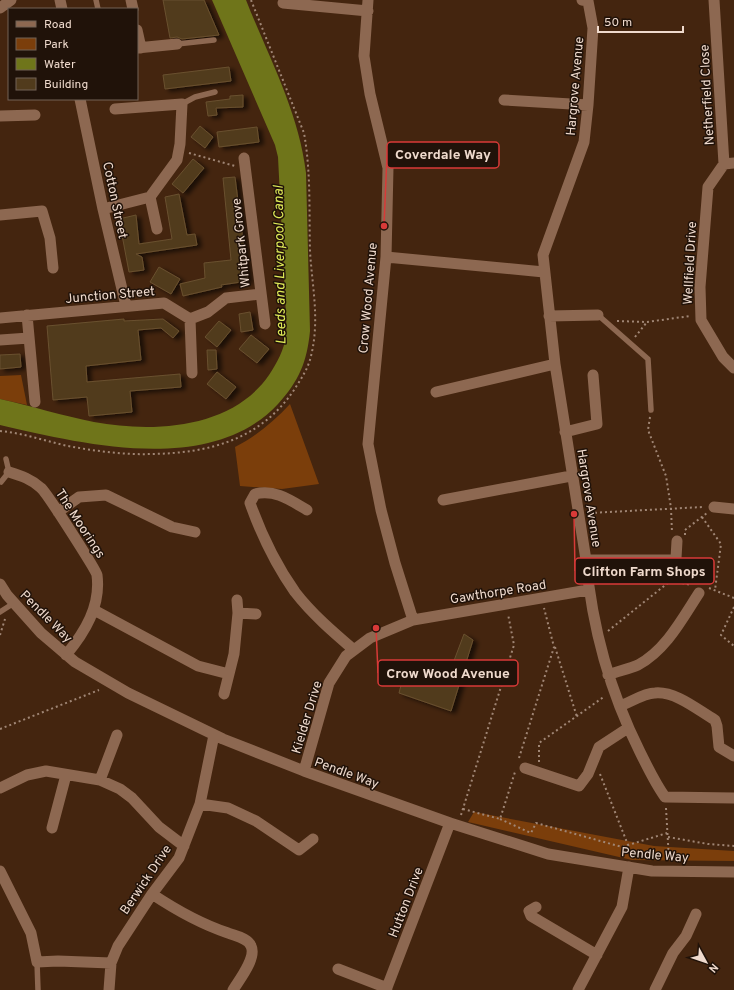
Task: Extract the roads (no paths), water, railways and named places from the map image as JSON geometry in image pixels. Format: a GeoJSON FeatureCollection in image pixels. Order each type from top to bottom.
{"type":"FeatureCollection","features":[{"type":"Feature","properties":{"kind":"street"},"geometry":{"type":"LineString","coordinates":[[0,8],[11,0]]}},
{"type":"Feature","properties":{"kind":"street","name":"Hargrove Avenue"},"geometry":{"type":"LineString","coordinates":[[582,0],[588,1],[593,28],[584,142],[543,255],[555,364],[571,476],[579,513],[586,560],[588,590],[598,638],[608,674],[628,728],[656,785],[665,797],[734,798]]}},
{"type":"Feature","properties":{"kind":"street","name":"Netherfield Close"},"geometry":{"type":"LineString","coordinates":[[714,0],[729,163]]}},
{"type":"Feature","properties":{"kind":"street"},"geometry":{"type":"LineString","coordinates":[[283,3],[368,5]]}},
{"type":"Feature","properties":{"kind":"street","name":"Crow Wood Avenue"},"geometry":{"type":"LineString","coordinates":[[368,5],[364,56],[370,94],[388,168],[386,257],[368,444],[381,510],[395,563],[413,620]]}},
{"type":"Feature","properties":{"kind":"street"},"geometry":{"type":"LineString","coordinates":[[139,48],[177,44]]}},
{"type":"Feature","properties":{"kind":"street","name":"Cotton Street"},"geometry":{"type":"LineString","coordinates":[[80,100],[103,209],[126,306]]}},
{"type":"Feature","properties":{"kind":"street"},"geometry":{"type":"LineString","coordinates":[[504,100],[588,105]]}},
{"type":"Feature","properties":{"kind":"street"},"geometry":{"type":"LineString","coordinates":[[103,209],[150,197],[177,160],[179,151],[182,104],[115,109]]}},
{"type":"Feature","properties":{"kind":"street"},"geometry":{"type":"LineString","coordinates":[[0,116],[35,115]]}},
{"type":"Feature","properties":{"kind":"street","name":"Whitpark Grove"},"geometry":{"type":"LineString","coordinates":[[245,163],[260,294],[265,324]]}},
{"type":"Feature","properties":{"kind":"street","name":"Wellfield Drive"},"geometry":{"type":"LineString","coordinates":[[729,163],[708,186],[700,287],[702,320],[723,357],[734,368]]}},
{"type":"Feature","properties":{"kind":"street"},"geometry":{"type":"LineString","coordinates":[[150,197],[157,230]]}},
{"type":"Feature","properties":{"kind":"street"},"geometry":{"type":"LineString","coordinates":[[0,215],[42,211],[50,238],[53,268]]}},
{"type":"Feature","properties":{"kind":"street"},"geometry":{"type":"LineString","coordinates":[[386,257],[544,272]]}},
{"type":"Feature","properties":{"kind":"street"},"geometry":{"type":"LineString","coordinates":[[192,373],[190,319],[208,312],[226,298],[260,294]]}},
{"type":"Feature","properties":{"kind":"street","name":"Junction Street"},"geometry":{"type":"LineString","coordinates":[[0,318],[164,302],[190,319]]}},
{"type":"Feature","properties":{"kind":"street"},"geometry":{"type":"LineString","coordinates":[[27,315],[35,402]]}},
{"type":"Feature","properties":{"kind":"street"},"geometry":{"type":"LineString","coordinates":[[549,316],[601,318]]}},
{"type":"Feature","properties":{"kind":"street"},"geometry":{"type":"LineString","coordinates":[[0,340],[29,338]]}},
{"type":"Feature","properties":{"kind":"street"},"geometry":{"type":"LineString","coordinates":[[436,392],[555,364]]}},
{"type":"Feature","properties":{"kind":"street"},"geometry":{"type":"LineString","coordinates":[[565,432],[597,424],[593,375]]}},
{"type":"Feature","properties":{"kind":"street","name":"The Moorings"},"geometry":{"type":"LineString","coordinates":[[9,472],[28,478],[43,489],[97,573],[94,610],[80,638],[66,655]]}},
{"type":"Feature","properties":{"kind":"street"},"geometry":{"type":"LineString","coordinates":[[443,500],[571,476]]}},
{"type":"Feature","properties":{"kind":"street"},"geometry":{"type":"LineString","coordinates":[[307,510],[287,498],[269,492],[255,494],[250,503],[262,536],[296,592],[322,622],[354,650]]}},
{"type":"Feature","properties":{"kind":"street"},"geometry":{"type":"LineString","coordinates":[[58,512],[79,497],[106,495],[172,527],[195,532]]}},
{"type":"Feature","properties":{"kind":"street"},"geometry":{"type":"LineString","coordinates":[[714,507],[734,509]]}},
{"type":"Feature","properties":{"kind":"street"},"geometry":{"type":"LineString","coordinates":[[675,575],[677,541]]}},
{"type":"Feature","properties":{"kind":"street"},"geometry":{"type":"LineString","coordinates":[[586,560],[675,560]]}},
{"type":"Feature","properties":{"kind":"street","name":"Pendle Way"},"geometry":{"type":"LineString","coordinates":[[0,584],[14,603],[41,633],[76,662],[112,684],[214,735],[304,771],[453,824],[548,854],[629,867],[670,871],[734,872]]}},
{"type":"Feature","properties":{"kind":"street","name":"Gawthorpe Road"},"geometry":{"type":"LineString","coordinates":[[413,620],[588,590]]}},
{"type":"Feature","properties":{"kind":"street"},"geometry":{"type":"LineString","coordinates":[[608,674],[637,665],[657,651],[670,636],[699,593]]}},
{"type":"Feature","properties":{"kind":"street"},"geometry":{"type":"LineString","coordinates":[[224,694],[236,639],[238,613],[237,600]]}},
{"type":"Feature","properties":{"kind":"street"},"geometry":{"type":"LineString","coordinates":[[94,610],[198,666],[229,674]]}},
{"type":"Feature","properties":{"kind":"street"},"geometry":{"type":"LineString","coordinates":[[238,613],[256,614]]}},
{"type":"Feature","properties":{"kind":"street","name":"Kielder Drive"},"geometry":{"type":"LineString","coordinates":[[304,771],[330,684],[346,656],[370,638],[413,620]]}},
{"type":"Feature","properties":{"kind":"street"},"geometry":{"type":"LineString","coordinates":[[620,706],[655,693],[666,694],[678,699],[715,720],[719,747],[734,756]]}},
{"type":"Feature","properties":{"kind":"street"},"geometry":{"type":"LineString","coordinates":[[520,765],[579,786],[588,774],[599,747],[628,728]]}},
{"type":"Feature","properties":{"kind":"street"},"geometry":{"type":"LineString","coordinates":[[100,780],[117,735]]}},
{"type":"Feature","properties":{"kind":"street","name":"Berwick Drive"},"geometry":{"type":"LineString","coordinates":[[110,990],[111,963],[127,931],[179,858],[184,846],[200,804],[214,735]]}},
{"type":"Feature","properties":{"kind":"street"},"geometry":{"type":"LineString","coordinates":[[0,788],[27,775],[46,771],[100,780],[120,789],[132,798],[159,827],[184,846]]}},
{"type":"Feature","properties":{"kind":"street"},"geometry":{"type":"LineString","coordinates":[[52,828],[66,775]]}},
{"type":"Feature","properties":{"kind":"street"},"geometry":{"type":"LineString","coordinates":[[200,804],[228,808],[256,821],[299,850],[313,839]]}},
{"type":"Feature","properties":{"kind":"street","name":"Hutton Drive"},"geometry":{"type":"LineString","coordinates":[[386,989],[453,824]]}},
{"type":"Feature","properties":{"kind":"street"},"geometry":{"type":"LineString","coordinates":[[578,990],[622,907],[629,867]]}},
{"type":"Feature","properties":{"kind":"street"},"geometry":{"type":"LineString","coordinates":[[0,871],[30,933],[37,962],[58,961],[111,963]]}},
{"type":"Feature","properties":{"kind":"street"},"geometry":{"type":"LineString","coordinates":[[152,894],[177,911],[220,931],[244,939],[251,946],[253,956],[233,990]]}},
{"type":"Feature","properties":{"kind":"street"},"geometry":{"type":"LineString","coordinates":[[536,906],[529,911],[531,916],[597,955]]}},
{"type":"Feature","properties":{"kind":"street"},"geometry":{"type":"LineString","coordinates":[[655,990],[672,953],[686,936],[696,914]]}},
{"type":"Feature","properties":{"kind":"street"},"geometry":{"type":"LineString","coordinates":[[338,969],[386,989]]}},
{"type":"Feature","properties":{"kind":"lane"},"geometry":{"type":"LineString","coordinates":[[177,44],[214,40]]}},
{"type":"Feature","properties":{"kind":"lane"},"geometry":{"type":"LineString","coordinates":[[182,104],[196,97],[215,92]]}},
{"type":"Feature","properties":{"kind":"lane"},"geometry":{"type":"LineString","coordinates":[[601,318],[648,359],[651,410]]}},
{"type":"Feature","properties":{"kind":"lane"},"geometry":{"type":"LineString","coordinates":[[1,482],[9,472],[6,460]]}},
{"type":"Feature","properties":{"kind":"lane"},"geometry":{"type":"LineString","coordinates":[[2,611],[14,603]]}},
{"type":"Feature","properties":{"kind":"lane"},"geometry":{"type":"LineString","coordinates":[[37,962],[38,990]]}},
{"type":"Feature","properties":{"kind":"water"},"geometry":{"type":"Polygon","coordinates":[[[212,0],[246,0],[290,106],[302,150],[306,173],[310,331],[307,352],[297,379],[278,404],[250,426],[218,440],[182,447],[145,449],[107,446],[33,433],[0,425],[0,399],[82,420],[117,425],[141,427],[166,426],[190,423],[213,417],[234,407],[253,393],[269,375],[282,351],[286,336],[286,328],[278,157],[275,145],[212,0]]]}},
{"type":"Feature","properties":{"kind":"place","name":"Coverdale Way"},"geometry":{"type":"Point","coordinates":[384,226]}},
{"type":"Feature","properties":{"kind":"place","name":"Clifton Farm Shops"},"geometry":{"type":"Point","coordinates":[574,514]}},
{"type":"Feature","properties":{"kind":"place","name":"Crow Wood Avenue"},"geometry":{"type":"Point","coordinates":[376,628]}},
{"type":"Feature","properties":{"kind":"water label","name":"Leeds and Liverpool Canal"},"geometry":{"type":"Point","coordinates":[279,265]}}]}
